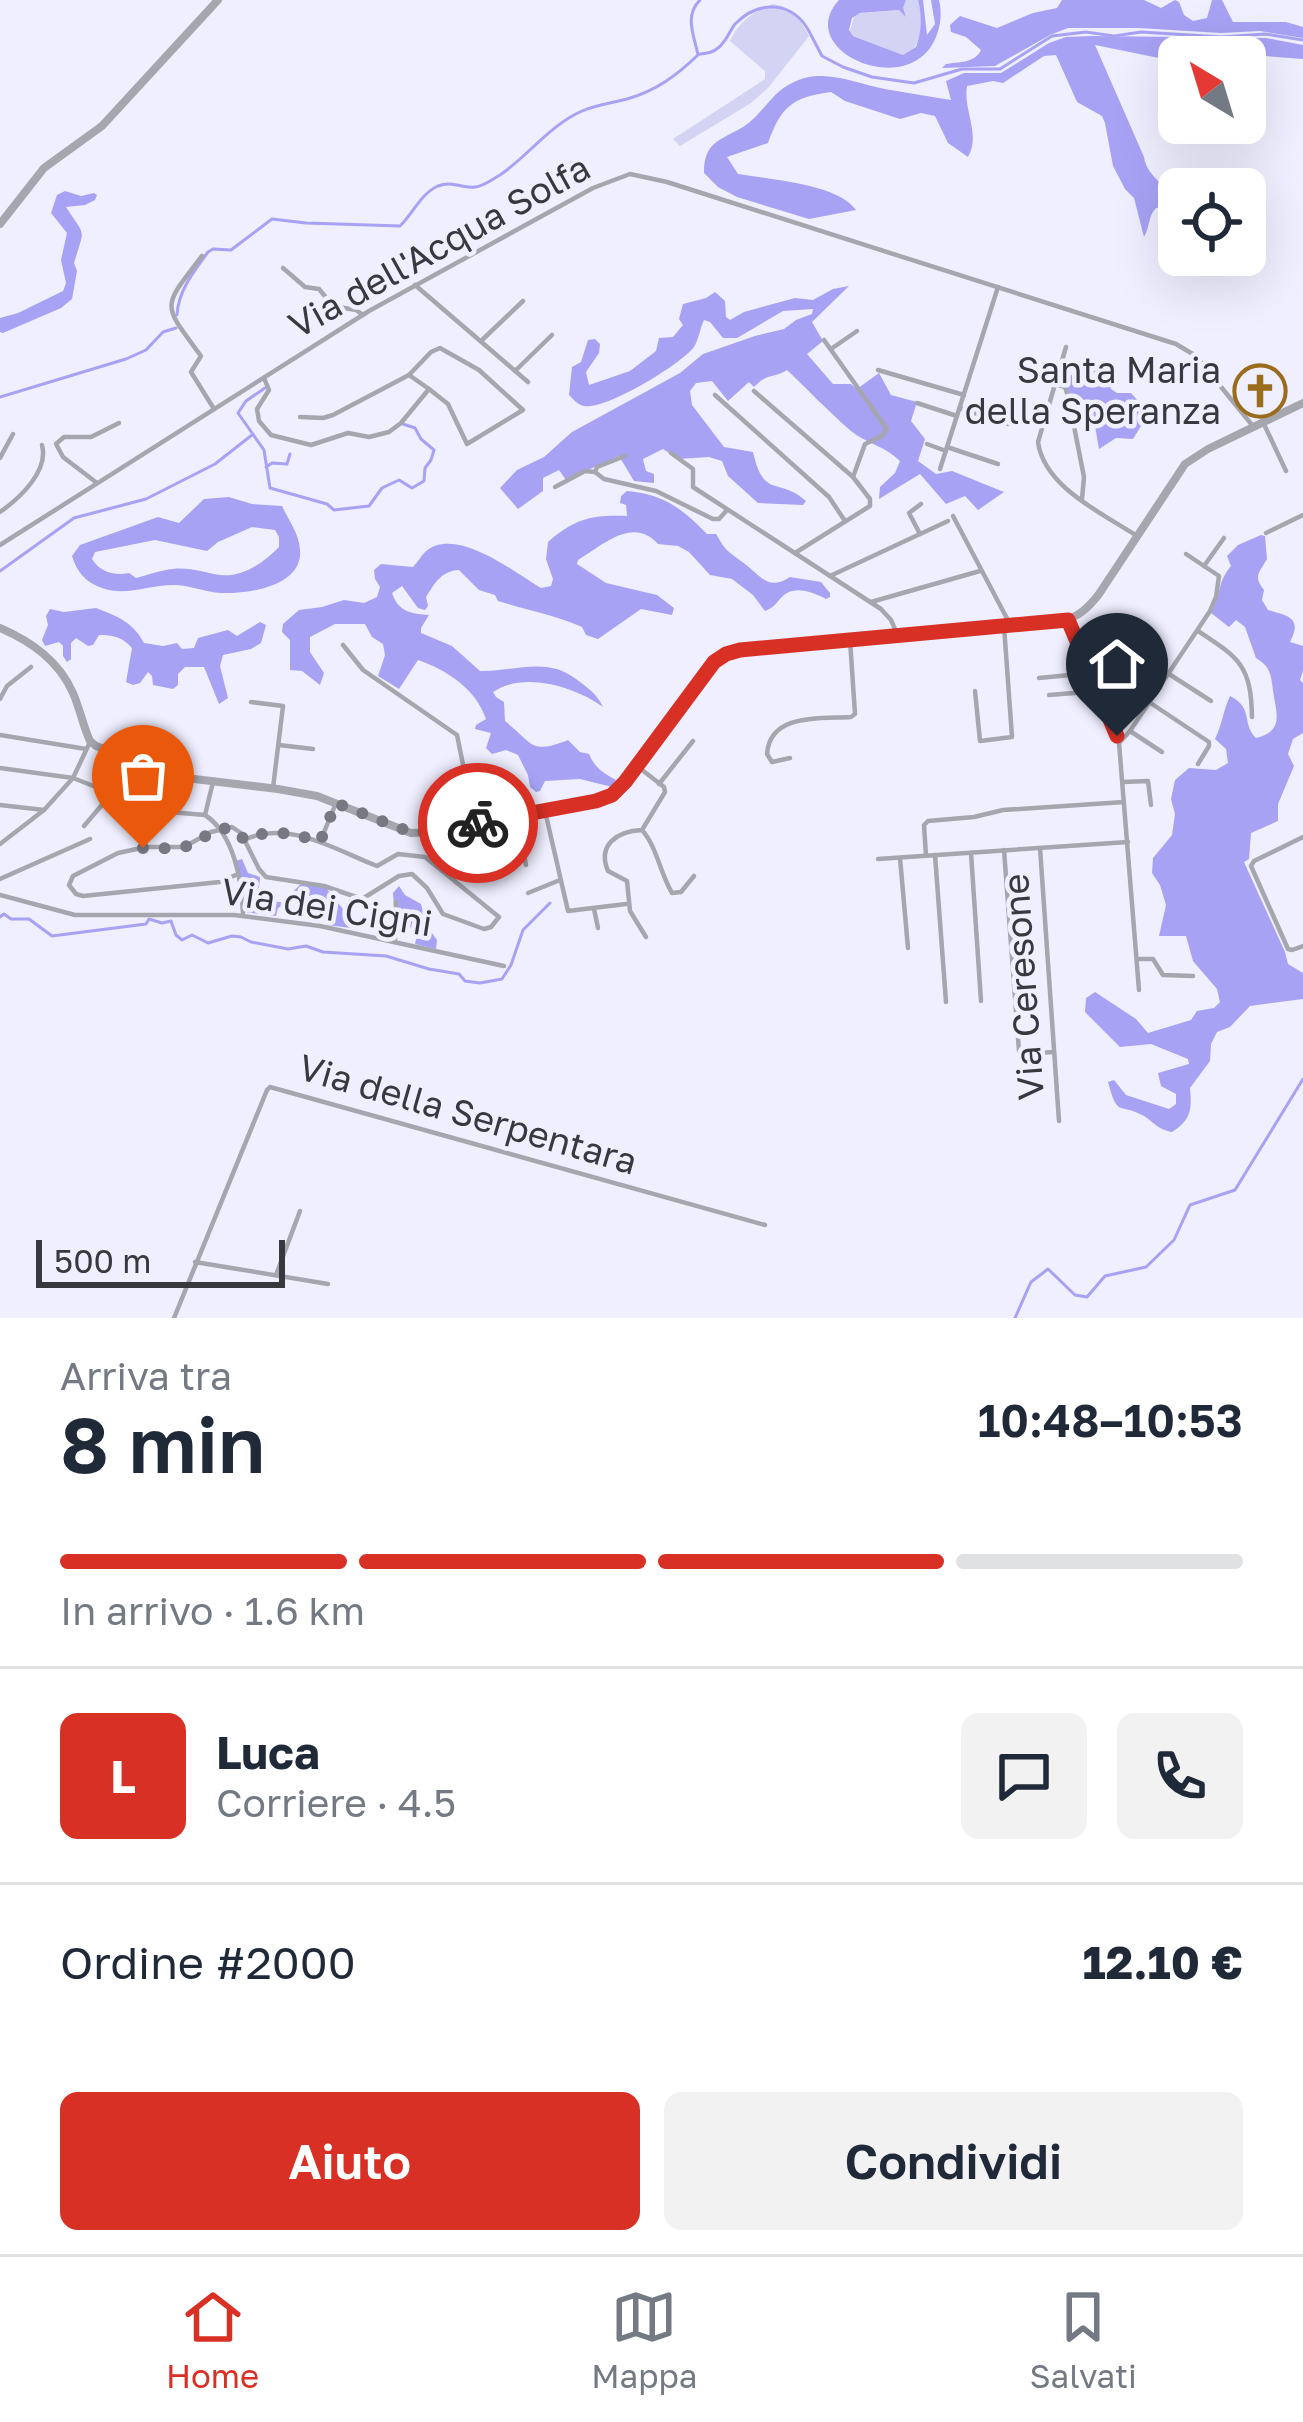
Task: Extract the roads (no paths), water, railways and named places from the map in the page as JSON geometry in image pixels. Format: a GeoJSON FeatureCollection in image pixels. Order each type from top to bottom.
{"type":"FeatureCollection","features":[{"type":"Feature","properties":{"kind":"street"},"geometry":{"type":"LineString","coordinates":[[0,224],[43,170],[105,124],[218,0]]}},
{"type":"Feature","properties":{"kind":"street","name":"Via dell'Acqua Solfa"},"geometry":{"type":"LineString","coordinates":[[0,545],[362,315],[587,191],[632,174],[1184,348],[1259,425],[1286,471]]}},
{"type":"Feature","properties":{"kind":"street"},"geometry":{"type":"LineString","coordinates":[[202,256],[174,292],[170,310],[202,357],[191,372],[214,409]]}},
{"type":"Feature","properties":{"kind":"street"},"geometry":{"type":"LineString","coordinates":[[283,268],[305,287],[318,288],[332,306],[362,315]]}},
{"type":"Feature","properties":{"kind":"street"},"geometry":{"type":"LineString","coordinates":[[415,285],[528,382]]}},
{"type":"Feature","properties":{"kind":"street"},"geometry":{"type":"LineString","coordinates":[[940,469],[998,287]]}},
{"type":"Feature","properties":{"kind":"street"},"geometry":{"type":"LineString","coordinates":[[481,341],[523,301]]}},
{"type":"Feature","properties":{"kind":"street"},"geometry":{"type":"LineString","coordinates":[[831,350],[857,331]]}},
{"type":"Feature","properties":{"kind":"street"},"geometry":{"type":"LineString","coordinates":[[515,371],[551,335]]}},
{"type":"Feature","properties":{"kind":"street"},"geometry":{"type":"LineString","coordinates":[[824,340],[887,428],[865,444],[853,477]]}},
{"type":"Feature","properties":{"kind":"street"},"geometry":{"type":"LineString","coordinates":[[1066,347],[1038,448],[1060,484],[1137,536]]}},
{"type":"Feature","properties":{"kind":"street"},"geometry":{"type":"LineString","coordinates":[[300,416],[331,417],[409,376],[437,348],[479,370],[523,411],[468,445],[448,404],[409,376]]}},
{"type":"Feature","properties":{"kind":"street"},"geometry":{"type":"LineString","coordinates":[[878,370],[964,395]]}},
{"type":"Feature","properties":{"kind":"street"},"geometry":{"type":"LineString","coordinates":[[264,378],[269,390],[257,408],[259,421],[274,436],[306,445],[347,433],[371,437],[390,431],[429,389]]}},
{"type":"Feature","properties":{"kind":"street"},"geometry":{"type":"LineString","coordinates":[[1055,384],[1068,394],[1084,479],[1082,499]]}},
{"type":"Feature","properties":{"kind":"street"},"geometry":{"type":"LineString","coordinates":[[754,392],[853,477],[871,503],[795,553]]}},
{"type":"Feature","properties":{"kind":"street"},"geometry":{"type":"LineString","coordinates":[[715,395],[827,495],[845,521]]}},
{"type":"Feature","properties":{"kind":"street"},"geometry":{"type":"LineString","coordinates":[[0,735],[88,745],[164,772],[313,795],[410,832],[431,832],[608,797],[722,656],[740,650],[1068,620],[1082,613],[1098,597],[1185,464],[1303,403]]}},
{"type":"Feature","properties":{"kind":"street"},"geometry":{"type":"LineString","coordinates":[[917,404],[1008,424]]}},
{"type":"Feature","properties":{"kind":"street"},"geometry":{"type":"LineString","coordinates":[[97,483],[59,453],[56,443],[64,437],[91,437],[119,423]]}},
{"type":"Feature","properties":{"kind":"street"},"geometry":{"type":"LineString","coordinates":[[0,458],[13,434]]}},
{"type":"Feature","properties":{"kind":"street"},"geometry":{"type":"LineString","coordinates":[[927,444],[998,464]]}},
{"type":"Feature","properties":{"kind":"street"},"geometry":{"type":"LineString","coordinates":[[0,512],[35,476],[44,458],[42,445]]}},
{"type":"Feature","properties":{"kind":"street"},"geometry":{"type":"LineString","coordinates":[[671,453],[692,469],[692,486],[871,602],[890,618],[898,636]]}},
{"type":"Feature","properties":{"kind":"street"},"geometry":{"type":"LineString","coordinates":[[595,472],[625,456]]}},
{"type":"Feature","properties":{"kind":"street"},"geometry":{"type":"LineString","coordinates":[[555,487],[586,471],[595,472],[604,479],[659,492],[714,520],[727,510]]}},
{"type":"Feature","properties":{"kind":"street"},"geometry":{"type":"LineString","coordinates":[[920,534],[909,512],[921,504]]}},
{"type":"Feature","properties":{"kind":"street"},"geometry":{"type":"LineString","coordinates":[[1266,533],[1303,515]]}},
{"type":"Feature","properties":{"kind":"street"},"geometry":{"type":"LineString","coordinates":[[830,576],[950,518],[1007,626],[1012,737],[980,741],[975,691]]}},
{"type":"Feature","properties":{"kind":"street"},"geometry":{"type":"LineString","coordinates":[[1204,566],[1224,538]]}},
{"type":"Feature","properties":{"kind":"street"},"geometry":{"type":"LineString","coordinates":[[1119,743],[1213,606],[1220,580],[1217,574],[1186,554]]}},
{"type":"Feature","properties":{"kind":"street"},"geometry":{"type":"LineString","coordinates":[[871,602],[980,571]]}},
{"type":"Feature","properties":{"kind":"street"},"geometry":{"type":"LineString","coordinates":[[1068,620],[1119,743],[1139,990]]}},
{"type":"Feature","properties":{"kind":"street"},"geometry":{"type":"LineString","coordinates":[[0,628],[35,645],[64,676],[77,702],[88,745],[73,778],[44,810],[0,844]]}},
{"type":"Feature","properties":{"kind":"street"},"geometry":{"type":"LineString","coordinates":[[1198,631],[1232,655],[1247,674],[1252,716]]}},
{"type":"Feature","properties":{"kind":"street"},"geometry":{"type":"LineString","coordinates":[[790,758],[772,762],[768,756],[769,742],[780,727],[855,714],[850,640]]}},
{"type":"Feature","properties":{"kind":"street"},"geometry":{"type":"LineString","coordinates":[[343,645],[363,670],[457,735],[475,824]]}},
{"type":"Feature","properties":{"kind":"street"},"geometry":{"type":"LineString","coordinates":[[1135,645],[1133,659],[1160,687]]}},
{"type":"Feature","properties":{"kind":"street"},"geometry":{"type":"LineString","coordinates":[[0,698],[31,667]]}},
{"type":"Feature","properties":{"kind":"street"},"geometry":{"type":"LineString","coordinates":[[1039,678],[1091,673]]}},
{"type":"Feature","properties":{"kind":"street"},"geometry":{"type":"LineString","coordinates":[[1169,674],[1210,700]]}},
{"type":"Feature","properties":{"kind":"street"},"geometry":{"type":"LineString","coordinates":[[1049,695],[1099,691]]}},
{"type":"Feature","properties":{"kind":"street"},"geometry":{"type":"LineString","coordinates":[[1149,702],[1209,742],[1198,764]]}},
{"type":"Feature","properties":{"kind":"street"},"geometry":{"type":"LineString","coordinates":[[251,703],[283,706],[273,788]]}},
{"type":"Feature","properties":{"kind":"street"},"geometry":{"type":"LineString","coordinates":[[1130,731],[1162,752]]}},
{"type":"Feature","properties":{"kind":"street"},"geometry":{"type":"LineString","coordinates":[[659,784],[693,741]]}},
{"type":"Feature","properties":{"kind":"street"},"geometry":{"type":"LineString","coordinates":[[278,745],[313,749]]}},
{"type":"Feature","properties":{"kind":"street"},"geometry":{"type":"LineString","coordinates":[[637,766],[665,792],[642,830]]}},
{"type":"Feature","properties":{"kind":"street"},"geometry":{"type":"LineString","coordinates":[[0,768],[73,778],[155,811],[205,815],[222,829],[238,874],[243,916]]}},
{"type":"Feature","properties":{"kind":"street"},"geometry":{"type":"LineString","coordinates":[[1123,782],[1148,781],[1151,806]]}},
{"type":"Feature","properties":{"kind":"street"},"geometry":{"type":"LineString","coordinates":[[205,815],[213,782]]}},
{"type":"Feature","properties":{"kind":"street"},"geometry":{"type":"LineString","coordinates":[[84,826],[112,794]]}},
{"type":"Feature","properties":{"kind":"street"},"geometry":{"type":"LineString","coordinates":[[946,1002],[924,824],[1003,810],[1125,802]]}},
{"type":"Feature","properties":{"kind":"street"},"geometry":{"type":"LineString","coordinates":[[320,842],[336,803]]}},
{"type":"Feature","properties":{"kind":"street"},"geometry":{"type":"LineString","coordinates":[[0,805],[44,810]]}},
{"type":"Feature","properties":{"kind":"street"},"geometry":{"type":"LineString","coordinates":[[545,811],[568,911],[628,904]]}},
{"type":"Feature","properties":{"kind":"street"},"geometry":{"type":"LineString","coordinates":[[517,816],[526,865]]}},
{"type":"Feature","properties":{"kind":"street"},"geometry":{"type":"LineString","coordinates":[[490,821],[496,858]]}},
{"type":"Feature","properties":{"kind":"street"},"geometry":{"type":"LineString","coordinates":[[238,874],[220,882],[83,896],[69,886],[73,876],[120,853],[186,847],[208,833],[234,828],[259,871],[271,879],[322,885],[363,899],[398,877],[412,874],[445,915],[483,928],[498,918],[426,857],[400,854],[376,866],[300,836],[269,832],[244,840]]}},
{"type":"Feature","properties":{"kind":"street"},"geometry":{"type":"LineString","coordinates":[[642,830],[672,893],[680,892],[694,876]]}},
{"type":"Feature","properties":{"kind":"street"},"geometry":{"type":"LineString","coordinates":[[642,830],[622,833],[609,842],[604,853],[608,871],[627,881],[628,904],[646,937]]}},
{"type":"Feature","properties":{"kind":"street"},"geometry":{"type":"LineString","coordinates":[[1303,837],[1251,866],[1287,948],[1303,946]]}},
{"type":"Feature","properties":{"kind":"street"},"geometry":{"type":"LineString","coordinates":[[0,879],[90,839]]}},
{"type":"Feature","properties":{"kind":"street"},"geometry":{"type":"LineString","coordinates":[[878,859],[1128,842]]}},
{"type":"Feature","properties":{"kind":"street","name":"Via Ceresone"},"geometry":{"type":"LineString","coordinates":[[1040,848],[1059,1121]]}},
{"type":"Feature","properties":{"kind":"street"},"geometry":{"type":"LineString","coordinates":[[1004,850],[1019,1051],[1054,1052]]}},
{"type":"Feature","properties":{"kind":"street"},"geometry":{"type":"LineString","coordinates":[[971,853],[981,1001]]}},
{"type":"Feature","properties":{"kind":"street"},"geometry":{"type":"LineString","coordinates":[[900,858],[908,948]]}},
{"type":"Feature","properties":{"kind":"street"},"geometry":{"type":"LineString","coordinates":[[528,892],[560,880]]}},
{"type":"Feature","properties":{"kind":"street","name":"Via dei Cigni"},"geometry":{"type":"LineString","coordinates":[[0,895],[77,915],[243,916],[320,926],[504,966]]}},
{"type":"Feature","properties":{"kind":"street"},"geometry":{"type":"LineString","coordinates":[[395,940],[396,902]]}},
{"type":"Feature","properties":{"kind":"street"},"geometry":{"type":"LineString","coordinates":[[594,909],[598,928]]}},
{"type":"Feature","properties":{"kind":"street"},"geometry":{"type":"LineString","coordinates":[[396,929],[407,928]]}},
{"type":"Feature","properties":{"kind":"street"},"geometry":{"type":"LineString","coordinates":[[1138,959],[1152,959],[1162,974],[1193,976]]}},
{"type":"Feature","properties":{"kind":"street","name":"Via della Serpentara"},"geometry":{"type":"LineString","coordinates":[[195,1262],[269,1088],[765,1225]]}},
{"type":"Feature","properties":{"kind":"street"},"geometry":{"type":"LineString","coordinates":[[276,1275],[300,1211]]}},
{"type":"Feature","properties":{"kind":"street"},"geometry":{"type":"LineString","coordinates":[[174,1318],[195,1262],[328,1284]]}},
{"type":"Feature","properties":{"kind":"waterway"},"geometry":{"type":"LineString","coordinates":[[177,315],[184,290],[208,252],[231,250],[272,219],[400,226],[438,186],[485,184],[570,117],[657,87],[698,55],[691,19],[700,0]]}},
{"type":"Feature","properties":{"kind":"waterway"},"geometry":{"type":"LineString","coordinates":[[700,54],[716,50],[744,16],[765,8],[785,9],[810,33]]}},
{"type":"Feature","properties":{"kind":"waterway"},"geometry":{"type":"LineString","coordinates":[[811,35],[822,56],[843,67],[914,83],[962,69],[1000,69],[1052,36],[1086,32],[1114,36],[1141,32],[1222,37],[1265,34],[1303,40]]}},
{"type":"Feature","properties":{"kind":"waterway"},"geometry":{"type":"LineString","coordinates":[[0,397],[126,359],[176,328]]}},
{"type":"Feature","properties":{"kind":"waterway"},"geometry":{"type":"LineString","coordinates":[[265,388],[238,413],[264,450],[270,488],[334,510],[369,506],[382,488],[399,480],[412,488],[424,481],[434,450],[415,428],[403,424]]}},
{"type":"Feature","properties":{"kind":"waterway"},"geometry":{"type":"LineString","coordinates":[[0,571],[74,518],[146,499],[215,464],[252,435]]}},
{"type":"Feature","properties":{"kind":"waterway"},"geometry":{"type":"LineString","coordinates":[[266,467],[287,464],[290,454]]}},
{"type":"Feature","properties":{"kind":"waterway"},"geometry":{"type":"LineString","coordinates":[[0,917],[29,919],[52,936],[146,924],[149,919],[171,921],[182,940],[192,935],[208,943],[232,936],[288,949],[306,946],[323,952],[386,956],[480,983],[502,979],[523,930],[550,903]]}},
{"type":"Feature","properties":{"kind":"waterway"},"geometry":{"type":"LineString","coordinates":[[1015,1318],[1031,1282],[1048,1269],[1075,1295],[1087,1297],[1105,1276],[1146,1267],[1174,1240],[1190,1205],[1235,1190],[1303,1079]]}},
{"type":"Feature","properties":{"kind":"place","name":"Santa Maria della Speranza"},"geometry":{"type":"Point","coordinates":[1260,391]}}]}
